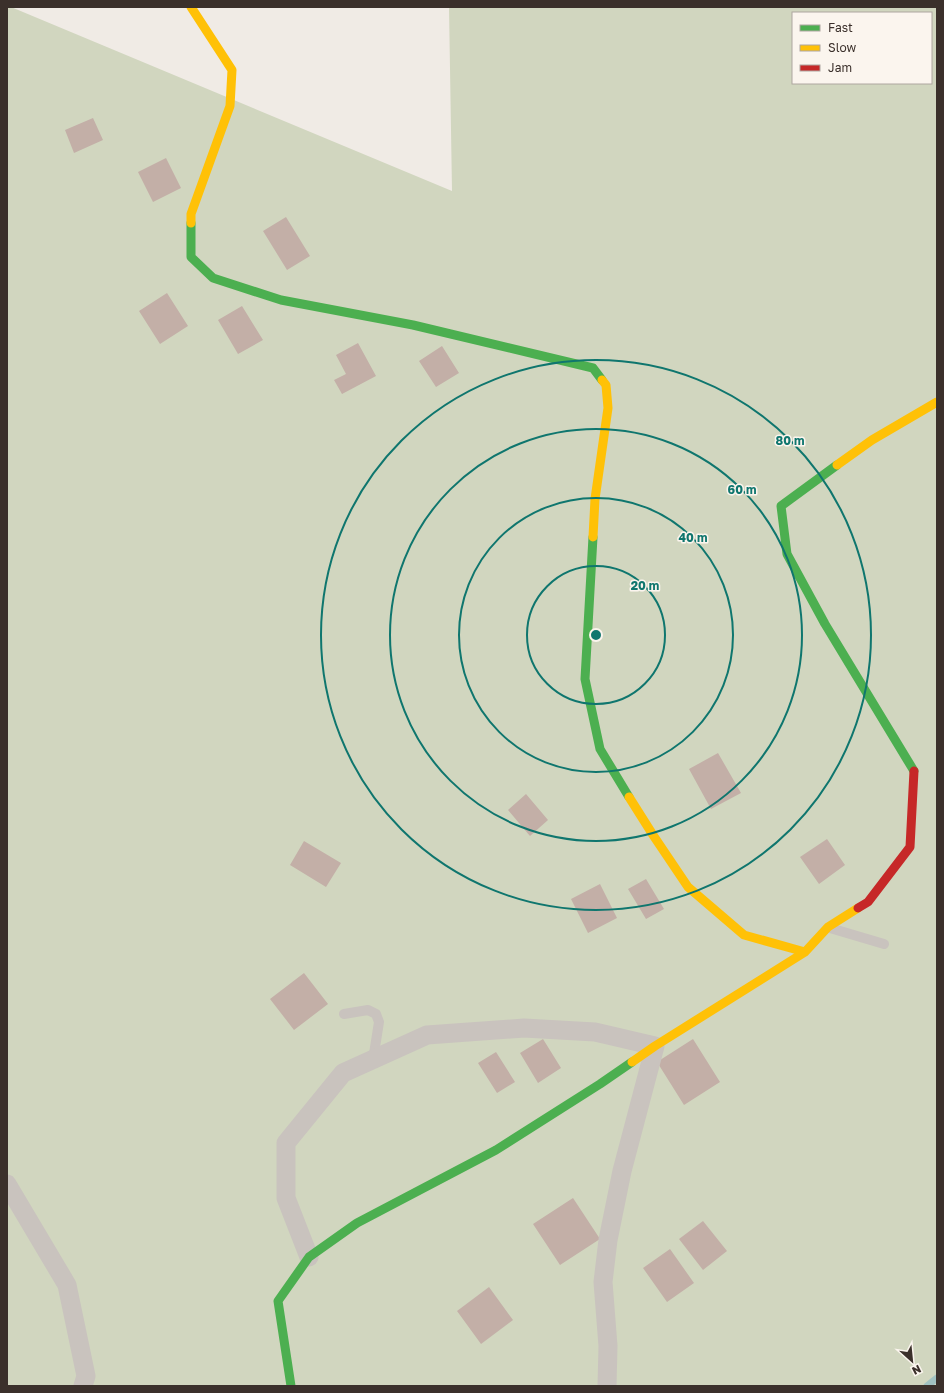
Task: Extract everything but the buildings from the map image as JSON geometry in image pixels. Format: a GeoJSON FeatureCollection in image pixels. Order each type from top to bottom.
{"type":"FeatureCollection","features":[{"type":"Feature","properties":{"kind":"street"},"geometry":{"type":"LineString","coordinates":[[190,7],[232,70],[230,106],[191,214],[191,257],[213,278],[281,300],[413,325],[593,368],[606,385],[608,408],[595,498],[585,679],[600,749],[653,835],[688,887],[744,935],[805,952]]}},
{"type":"Feature","properties":{"kind":"street"},"geometry":{"type":"LineString","coordinates":[[291,1386],[278,1301],[309,1257],[357,1223],[496,1150],[600,1084],[655,1046],[805,952],[828,927],[868,902],[910,846],[914,772],[825,624],[787,554],[781,506],[872,440],[937,402]]}},
{"type":"Feature","properties":{"kind":"street"},"geometry":{"type":"LineString","coordinates":[[309,1257],[286,1198],[286,1143],[343,1074],[427,1035],[524,1028],[596,1032],[655,1046]]}},
{"type":"Feature","properties":{"kind":"street"},"geometry":{"type":"LineString","coordinates":[[607,1386],[608,1346],[603,1282],[608,1240],[622,1171],[655,1046]]}},
{"type":"Feature","properties":{"kind":"street"},"geometry":{"type":"LineString","coordinates":[[7,1184],[67,1285],[86,1376],[83,1386]]}},
{"type":"Feature","properties":{"kind":"lane"},"geometry":{"type":"LineString","coordinates":[[828,927],[884,944]]}},
{"type":"Feature","properties":{"kind":"lane"},"geometry":{"type":"LineString","coordinates":[[344,1014],[368,1010],[376,1014],[379,1022],[372,1060]]}},
{"type":"Feature","properties":{"kind":"green space"},"geometry":{"type":"Polygon","coordinates":[[[7,7],[11,7],[452,191],[449,7],[937,7],[937,1386],[7,1386],[7,7]]]}},
{"type":"Feature","properties":{"kind":"waterway"},"geometry":{"type":"LineString","coordinates":[[927,1386],[937,1378]]}},
{"type":"Feature","properties":{"kind":"traffic: fast"},"geometry":{"type":"LineString","coordinates":[[191,223],[191,257],[213,278],[281,300],[413,325],[593,368],[602,380]]}},
{"type":"Feature","properties":{"kind":"traffic: fast"},"geometry":{"type":"LineString","coordinates":[[837,465],[781,506],[787,554],[825,624],[914,771]]}},
{"type":"Feature","properties":{"kind":"traffic: fast"},"geometry":{"type":"LineString","coordinates":[[593,537],[585,679],[600,749],[629,797]]}},
{"type":"Feature","properties":{"kind":"traffic: fast"},"geometry":{"type":"LineString","coordinates":[[291,1386],[278,1301],[309,1257],[357,1223],[496,1150],[632,1062]]}},
{"type":"Feature","properties":{"kind":"traffic: slow"},"geometry":{"type":"LineString","coordinates":[[191,7],[232,70],[230,106],[191,214],[191,223]]}},
{"type":"Feature","properties":{"kind":"traffic: slow"},"geometry":{"type":"LineString","coordinates":[[593,537],[595,499],[608,408],[606,385],[602,380]]}},
{"type":"Feature","properties":{"kind":"traffic: slow"},"geometry":{"type":"LineString","coordinates":[[837,465],[872,440],[937,402]]}},
{"type":"Feature","properties":{"kind":"traffic: slow"},"geometry":{"type":"LineString","coordinates":[[629,797],[688,887],[744,935],[805,952]]}},
{"type":"Feature","properties":{"kind":"traffic: slow"},"geometry":{"type":"LineString","coordinates":[[632,1062],[805,952],[828,927],[858,908]]}},
{"type":"Feature","properties":{"kind":"traffic: jam"},"geometry":{"type":"LineString","coordinates":[[858,908],[868,902],[910,847],[914,771]]}}]}
